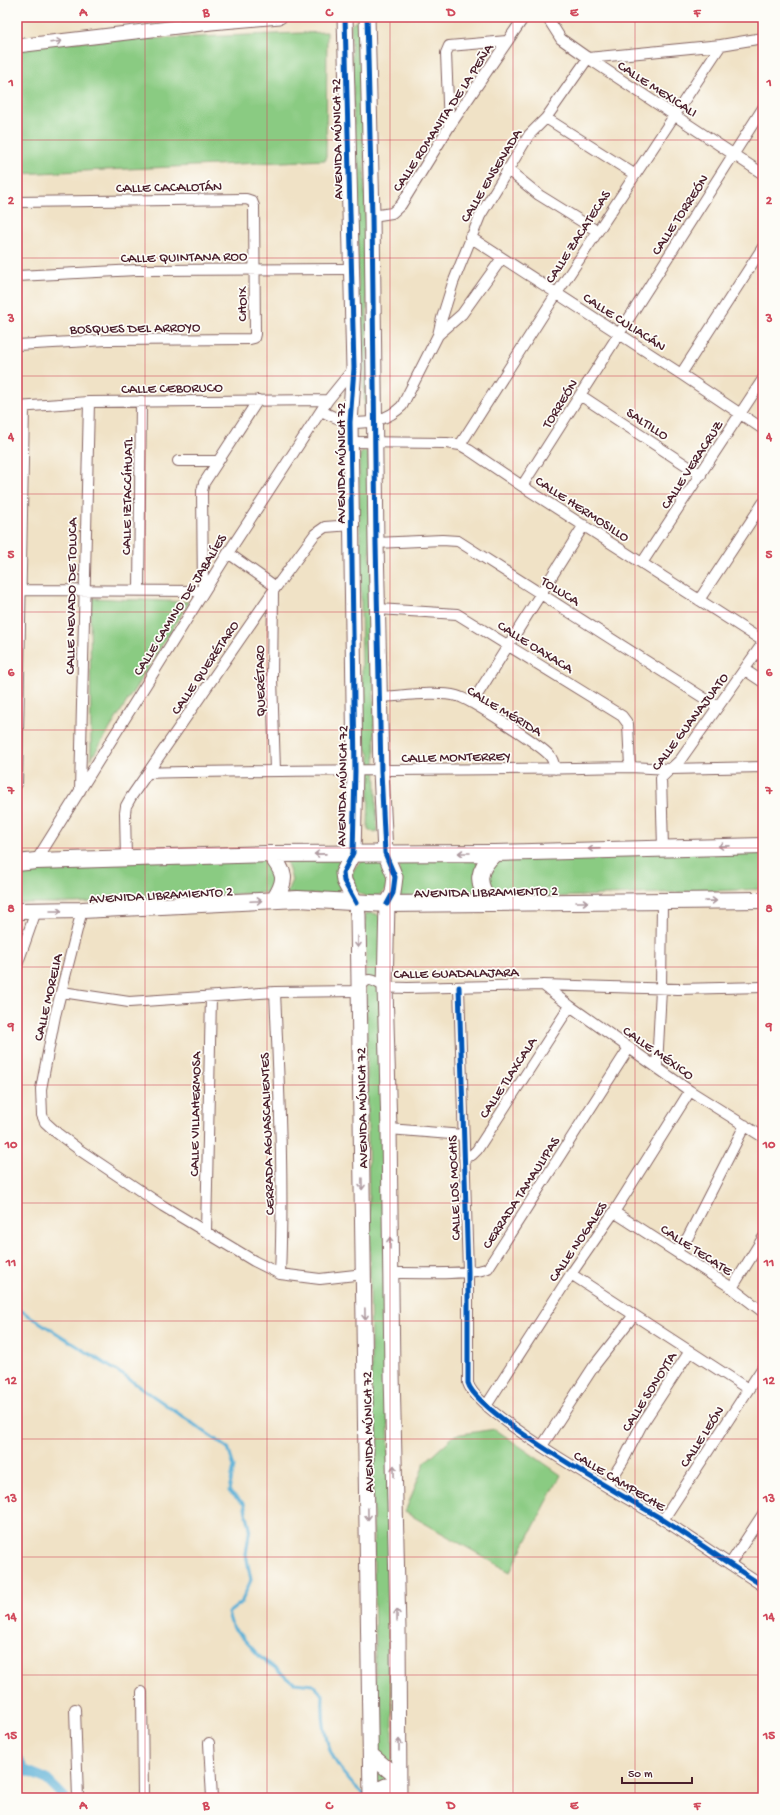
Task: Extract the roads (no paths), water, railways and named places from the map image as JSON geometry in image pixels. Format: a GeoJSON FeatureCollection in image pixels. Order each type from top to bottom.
{"type":"FeatureCollection","features":[{"type":"Feature","properties":{"kind":"main road","name":"AVENIDA MÚNICH 72"},"geometry":{"type":"LineString","coordinates":[[345,17],[350,269],[354,368],[350,442],[355,771],[353,853],[343,873],[344,881],[356,903],[358,914],[371,1796]]}},
{"type":"Feature","properties":{"kind":"main road","name":"AVENIDA MÚNICH 72"},"geometry":{"type":"LineString","coordinates":[[367,17],[372,216],[374,422],[381,771],[385,853],[395,877],[393,893],[386,904],[385,987],[398,1630],[399,1789]]}},
{"type":"Feature","properties":{"kind":"main road"},"geometry":{"type":"LineString","coordinates":[[17,863],[36,861],[270,854],[495,852],[663,847],[763,846]]}},
{"type":"Feature","properties":{"kind":"main road"},"geometry":{"type":"LineString","coordinates":[[491,903],[482,892],[480,881],[481,872],[487,861],[495,852]]}},
{"type":"Feature","properties":{"kind":"main road"},"geometry":{"type":"LineString","coordinates":[[270,854],[281,869],[284,876],[283,884],[274,900]]}},
{"type":"Feature","properties":{"kind":"main road","name":"AVENIDA LIBRAMIENTO 2"},"geometry":{"type":"LineString","coordinates":[[17,911],[82,910],[298,899],[386,904],[763,900]]}},
{"type":"Feature","properties":{"kind":"main road"},"geometry":{"type":"LineString","coordinates":[[371,1755],[399,1789]]}},
{"type":"Feature","properties":{"kind":"main road"},"geometry":{"type":"LineString","coordinates":[[371,1796],[386,1786],[399,1789]]}},
{"type":"Feature","properties":{"kind":"street"},"geometry":{"type":"LineString","coordinates":[[17,46],[211,23],[280,17]]}},
{"type":"Feature","properties":{"kind":"street","name":"CALLE ROMANITA DE LA PEÑA"},"geometry":{"type":"LineString","coordinates":[[372,216],[392,213],[402,205],[449,127],[524,17]]}},
{"type":"Feature","properties":{"kind":"street","name":"CALLE MEXICALI"},"geometry":{"type":"LineString","coordinates":[[547,17],[561,39],[763,174]]}},
{"type":"Feature","properties":{"kind":"street"},"geometry":{"type":"LineString","coordinates":[[588,58],[721,45],[763,38]]}},
{"type":"Feature","properties":{"kind":"street"},"geometry":{"type":"LineString","coordinates":[[449,127],[446,53],[449,46],[507,41]]}},
{"type":"Feature","properties":{"kind":"street","name":"CALLE ZACATECAS"},"geometry":{"type":"LineString","coordinates":[[460,445],[634,174],[721,45]]}},
{"type":"Feature","properties":{"kind":"street","name":"CALLE ENSENADA"},"geometry":{"type":"LineString","coordinates":[[374,422],[397,411],[402,406],[438,335],[453,283],[470,237],[480,216],[507,169],[529,135],[546,118],[588,58]]}},
{"type":"Feature","properties":{"kind":"street","name":"CALLE TORREÓN"},"geometry":{"type":"LineString","coordinates":[[618,334],[763,108]]}},
{"type":"Feature","properties":{"kind":"street"},"geometry":{"type":"LineString","coordinates":[[546,118],[634,174]]}},
{"type":"Feature","properties":{"kind":"street"},"geometry":{"type":"LineString","coordinates":[[507,169],[539,195],[597,231]]}},
{"type":"Feature","properties":{"kind":"street","name":"CALLE CACALOTÁN"},"geometry":{"type":"LineString","coordinates":[[17,202],[246,199],[252,201],[254,206],[255,270]]}},
{"type":"Feature","properties":{"kind":"street","name":"CALLE CULIACÁN"},"geometry":{"type":"LineString","coordinates":[[470,237],[682,374],[763,429]]}},
{"type":"Feature","properties":{"kind":"street"},"geometry":{"type":"LineString","coordinates":[[682,374],[763,247]]}},
{"type":"Feature","properties":{"kind":"street"},"geometry":{"type":"LineString","coordinates":[[438,335],[462,314],[502,258]]}},
{"type":"Feature","properties":{"kind":"street","name":"CALLE QUINTANA ROO"},"geometry":{"type":"LineString","coordinates":[[17,276],[136,270],[350,269]]}},
{"type":"Feature","properties":{"kind":"street","name":"CHOIX"},"geometry":{"type":"LineString","coordinates":[[254,338],[255,270]]}},
{"type":"Feature","properties":{"kind":"street","name":"TORREÓN"},"geometry":{"type":"LineString","coordinates":[[522,486],[618,334]]}},
{"type":"Feature","properties":{"kind":"street","name":"BOSQUES DEL ARROYO"},"geometry":{"type":"LineString","coordinates":[[17,344],[107,340],[254,338]]}},
{"type":"Feature","properties":{"kind":"street","name":"CALLE CAMINO DE JABALÍES"},"geometry":{"type":"LineString","coordinates":[[36,861],[203,591],[328,400],[354,368]]}},
{"type":"Feature","properties":{"kind":"street","name":"CALLE VERACRUZ"},"geometry":{"type":"LineString","coordinates":[[642,563],[763,379]]}},
{"type":"Feature","properties":{"kind":"street","name":"SALTILLO"},"geometry":{"type":"LineString","coordinates":[[580,396],[701,475]]}},
{"type":"Feature","properties":{"kind":"street"},"geometry":{"type":"LineString","coordinates":[[19,590],[203,591],[202,491],[208,475],[258,400]]}},
{"type":"Feature","properties":{"kind":"street","name":"CALLE CEBORUCO"},"geometry":{"type":"LineString","coordinates":[[21,407],[89,402],[328,400]]}},
{"type":"Feature","properties":{"kind":"street","name":"CALLE IZTACCÍHUATL"},"geometry":{"type":"LineString","coordinates":[[139,590],[141,401]]}},
{"type":"Feature","properties":{"kind":"street","name":"CALLE NEVADO DE TOLUCA"},"geometry":{"type":"LineString","coordinates":[[80,791],[89,402]]}},
{"type":"Feature","properties":{"kind":"street"},"geometry":{"type":"LineString","coordinates":[[17,784],[21,407]]}},
{"type":"Feature","properties":{"kind":"street"},"geometry":{"type":"LineString","coordinates":[[321,411],[350,422],[374,422]]}},
{"type":"Feature","properties":{"kind":"street","name":"CALLE HERMOSILLO"},"geometry":{"type":"LineString","coordinates":[[350,442],[447,443],[460,445],[763,642]]}},
{"type":"Feature","properties":{"kind":"street"},"geometry":{"type":"LineString","coordinates":[[178,461],[218,461]]}},
{"type":"Feature","properties":{"kind":"street"},"geometry":{"type":"LineString","coordinates":[[699,600],[763,503]]}},
{"type":"Feature","properties":{"kind":"street","name":"CALLE QUERÉTARO"},"geometry":{"type":"LineString","coordinates":[[126,858],[126,806],[148,773],[274,589],[320,529],[324,527],[352,525]]}},
{"type":"Feature","properties":{"kind":"street"},"geometry":{"type":"LineString","coordinates":[[472,703],[584,525]]}},
{"type":"Feature","properties":{"kind":"street","name":"TOLUCA"},"geometry":{"type":"LineString","coordinates":[[376,543],[442,540],[458,541],[718,707]]}},
{"type":"Feature","properties":{"kind":"street"},"geometry":{"type":"LineString","coordinates":[[228,553],[274,589]]}},
{"type":"Feature","properties":{"kind":"street","name":"QUERÉTARO"},"geometry":{"type":"LineString","coordinates":[[274,589],[272,679],[275,770]]}},
{"type":"Feature","properties":{"kind":"street","name":"CALLE OAXACA"},"geometry":{"type":"LineString","coordinates":[[378,609],[457,614],[509,645],[626,720],[628,724],[630,767]]}},
{"type":"Feature","properties":{"kind":"street","name":"CALLE GUANAJUATO"},"geometry":{"type":"LineString","coordinates":[[663,847],[661,778],[681,759],[745,670],[763,642]]}},
{"type":"Feature","properties":{"kind":"street"},"geometry":{"type":"LineString","coordinates":[[745,670],[763,682]]}},
{"type":"Feature","properties":{"kind":"street","name":"CALLE MÉRIDA"},"geometry":{"type":"LineString","coordinates":[[380,697],[441,695],[457,696],[472,703],[541,748],[553,760],[555,769]]}},
{"type":"Feature","properties":{"kind":"street","name":"CALLE MONTERREY"},"geometry":{"type":"LineString","coordinates":[[148,773],[275,770],[381,771],[630,767],[670,769],[763,767]]}},
{"type":"Feature","properties":{"kind":"street"},"geometry":{"type":"LineString","coordinates":[[657,1068],[661,988],[662,902]]}},
{"type":"Feature","properties":{"kind":"street","name":"CALLE MORELIA"},"geometry":{"type":"LineString","coordinates":[[82,910],[62,992],[42,1089],[42,1114],[45,1122],[56,1134],[162,1206],[206,1232]]}},
{"type":"Feature","properties":{"kind":"street"},"geometry":{"type":"LineString","coordinates":[[17,965],[36,911]]}},
{"type":"Feature","properties":{"kind":"street","name":"CALLE GUADALAJARA"},"geometry":{"type":"LineString","coordinates":[[62,992],[129,1002],[275,992],[358,990],[363,983],[368,980],[379,982],[385,987],[543,985],[661,988],[763,987]]}},
{"type":"Feature","properties":{"kind":"street","name":"CALLE MÉXICO"},"geometry":{"type":"LineString","coordinates":[[543,985],[570,1006],[690,1091],[763,1137]]}},
{"type":"Feature","properties":{"kind":"street","name":"CALLE LOS MOCHIS"},"geometry":{"type":"LineString","coordinates":[[459,987],[468,1272],[469,1389]]}},
{"type":"Feature","properties":{"kind":"street","name":"CERRADA AGUASCALIENTES"},"geometry":{"type":"LineString","coordinates":[[275,992],[281,1137],[282,1220],[280,1274]]}},
{"type":"Feature","properties":{"kind":"street","name":"CALLE VILLAHERMOSA"},"geometry":{"type":"LineString","coordinates":[[206,1232],[212,997]]}},
{"type":"Feature","properties":{"kind":"street","name":"CALLE TLAXCALA"},"geometry":{"type":"LineString","coordinates":[[464,1157],[472,1155],[477,1150],[570,1006]]}},
{"type":"Feature","properties":{"kind":"street","name":"CERRADA TAMAULIPAS"},"geometry":{"type":"LineString","coordinates":[[391,1273],[468,1272],[488,1268],[629,1048]]}},
{"type":"Feature","properties":{"kind":"street","name":"CALLE NOGALES"},"geometry":{"type":"LineString","coordinates":[[486,1406],[571,1274],[614,1212],[690,1091]]}},
{"type":"Feature","properties":{"kind":"street"},"geometry":{"type":"LineString","coordinates":[[676,1252],[688,1237],[745,1125]]}},
{"type":"Feature","properties":{"kind":"street"},"geometry":{"type":"LineString","coordinates":[[389,1129],[463,1135]]}},
{"type":"Feature","properties":{"kind":"street","name":"CALLE TECATE"},"geometry":{"type":"LineString","coordinates":[[614,1212],[732,1288],[763,1312]]}},
{"type":"Feature","properties":{"kind":"street"},"geometry":{"type":"LineString","coordinates":[[206,1232],[254,1261],[280,1274],[320,1279],[364,1274]]}},
{"type":"Feature","properties":{"kind":"street"},"geometry":{"type":"LineString","coordinates":[[732,1288],[763,1238]]}},
{"type":"Feature","properties":{"kind":"street"},"geometry":{"type":"LineString","coordinates":[[571,1274],[690,1351]]}},
{"type":"Feature","properties":{"kind":"street"},"geometry":{"type":"LineString","coordinates":[[542,1446],[594,1366],[634,1315]]}},
{"type":"Feature","properties":{"kind":"street","name":"CALLE SONOYTA"},"geometry":{"type":"LineString","coordinates":[[607,1486],[623,1461],[642,1426],[690,1351],[748,1389]]}},
{"type":"Feature","properties":{"kind":"street","name":"CALLE LEÓN"},"geometry":{"type":"LineString","coordinates":[[663,1520],[763,1367]]}},
{"type":"Feature","properties":{"kind":"street","name":"CALLE CAMPECHE"},"geometry":{"type":"LineString","coordinates":[[469,1389],[486,1406],[542,1446],[663,1520],[763,1586]]}},
{"type":"Feature","properties":{"kind":"street"},"geometry":{"type":"LineString","coordinates":[[730,1564],[763,1514]]}},
{"type":"Feature","properties":{"kind":"street"},"geometry":{"type":"LineString","coordinates":[[142,1692],[143,1798]]}},
{"type":"Feature","properties":{"kind":"street"},"geometry":{"type":"LineString","coordinates":[[75,1709],[78,1798]]}},
{"type":"Feature","properties":{"kind":"street"},"geometry":{"type":"LineString","coordinates":[[209,1743],[212,1798]]}},
{"type":"Feature","properties":{"kind":"waterway"},"geometry":{"type":"LineString","coordinates":[[17,1308],[123,1375],[228,1448],[234,1467],[229,1491],[244,1504],[250,1527],[246,1554],[251,1580],[241,1603],[228,1613],[232,1626],[261,1658],[294,1683],[313,1685],[323,1695],[324,1725],[326,1739],[331,1752],[344,1775],[366,1796]]}},
{"type":"Feature","properties":{"kind":"waterway"},"geometry":{"type":"LineString","coordinates":[[17,1758],[24,1770],[46,1779],[65,1798]]}}]}
